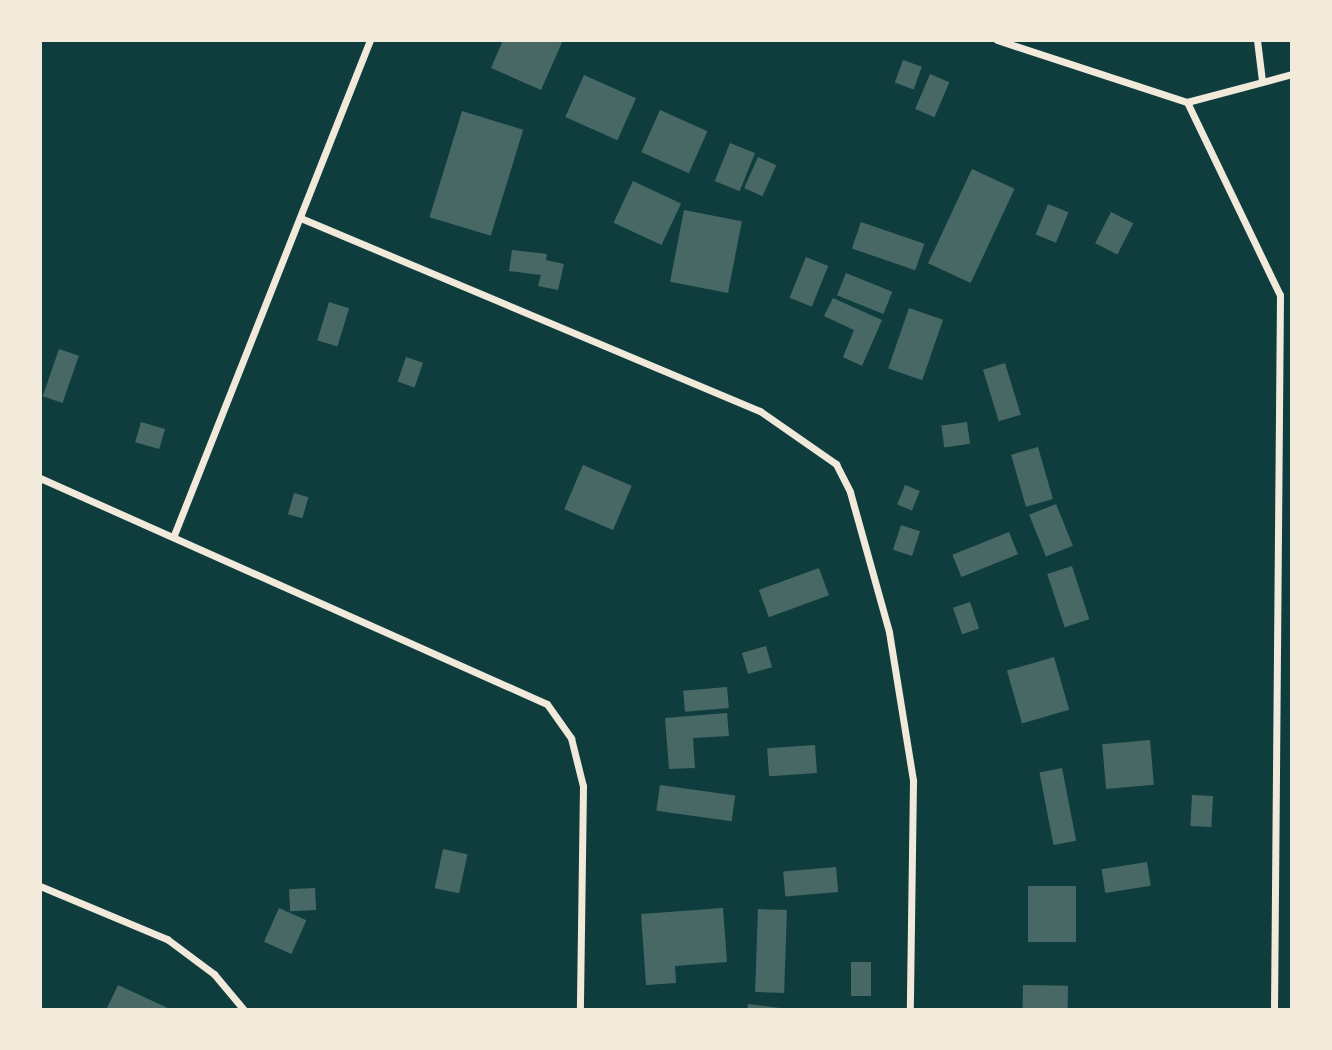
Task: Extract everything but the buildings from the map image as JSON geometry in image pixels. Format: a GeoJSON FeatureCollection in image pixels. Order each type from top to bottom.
{"type":"FeatureCollection","features":[{"type":"Feature","properties":{"kind":"street"},"geometry":{"type":"LineString","coordinates":[[174,535],[303,219],[370,40]]}},
{"type":"Feature","properties":{"kind":"street"},"geometry":{"type":"LineString","coordinates":[[997,40],[1187,102],[1262,79],[1292,74]]}},
{"type":"Feature","properties":{"kind":"street"},"geometry":{"type":"LineString","coordinates":[[1257,40],[1262,79]]}},
{"type":"Feature","properties":{"kind":"street"},"geometry":{"type":"LineString","coordinates":[[1187,102],[1280,295],[1274,1010]]}},
{"type":"Feature","properties":{"kind":"street"},"geometry":{"type":"LineString","coordinates":[[303,219],[760,411],[836,464],[850,492],[889,632],[913,781],[910,1010]]}},
{"type":"Feature","properties":{"kind":"street"},"geometry":{"type":"LineString","coordinates":[[40,478],[174,535],[547,704],[571,738],[583,786],[580,1010]]}},
{"type":"Feature","properties":{"kind":"street"},"geometry":{"type":"LineString","coordinates":[[40,886],[167,939],[214,974],[244,1010]]}}]}
